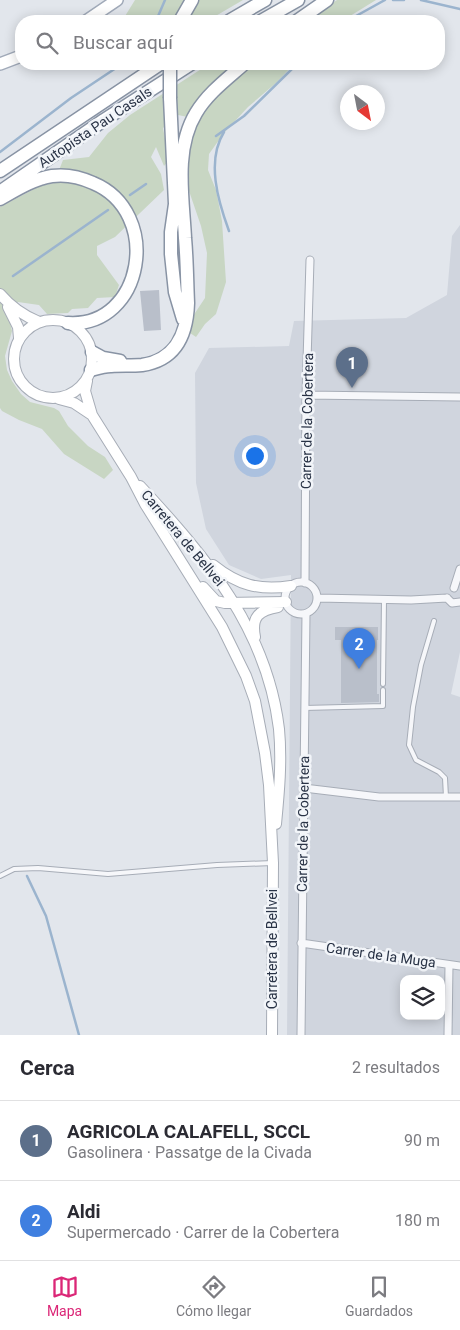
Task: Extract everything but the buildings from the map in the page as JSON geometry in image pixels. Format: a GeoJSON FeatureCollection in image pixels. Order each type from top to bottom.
{"type":"FeatureCollection","features":[{"type":"Feature","properties":{"kind":"highway"},"geometry":{"type":"LineString","coordinates":[[183,15],[192,0]]}},
{"type":"Feature","properties":{"kind":"highway"},"geometry":{"type":"LineString","coordinates":[[239,15],[265,0]]}},
{"type":"Feature","properties":{"kind":"highway"},"geometry":{"type":"LineString","coordinates":[[272,15],[298,0]]}},
{"type":"Feature","properties":{"kind":"highway"},"geometry":{"type":"LineString","coordinates":[[305,15],[327,0]]}},
{"type":"Feature","properties":{"kind":"highway","name":"Autopista Pau Casals"},"geometry":{"type":"LineString","coordinates":[[0,171],[151,70]]}},
{"type":"Feature","properties":{"kind":"highway"},"geometry":{"type":"LineString","coordinates":[[92,352],[112,360],[146,360],[169,348],[180,331],[184,317],[175,292],[171,254],[170,232],[175,204],[170,70]]}},
{"type":"Feature","properties":{"kind":"highway","name":"Autopista Pau Casals"},"geometry":{"type":"LineString","coordinates":[[0,192],[104,120],[182,70]]}},
{"type":"Feature","properties":{"kind":"highway"},"geometry":{"type":"LineString","coordinates":[[89,375],[109,366],[149,364],[161,359],[178,345],[184,333],[188,320],[188,303],[182,182],[183,146],[195,114],[217,87],[237,70]]}},
{"type":"Feature","properties":{"kind":"highway"},"geometry":{"type":"LineString","coordinates":[[0,199],[33,182],[53,176],[79,177],[108,191],[116,198],[131,219],[136,233],[137,258],[136,269],[127,289],[113,307],[104,314],[80,324],[68,323]]}},
{"type":"Feature","properties":{"kind":"main road"},"geometry":{"type":"LineString","coordinates":[[95,15],[117,0]]}},
{"type":"Feature","properties":{"kind":"main road"},"geometry":{"type":"LineString","coordinates":[[0,64],[15,58]]}},
{"type":"Feature","properties":{"kind":"main road"},"geometry":{"type":"LineString","coordinates":[[1,296],[27,317],[39,322]]}},
{"type":"Feature","properties":{"kind":"main road"},"geometry":{"type":"LineString","coordinates":[[1,296],[18,327],[20,338]]}},
{"type":"Feature","properties":{"kind":"main road"},"geometry":{"type":"LineString","coordinates":[[56,320],[68,323],[80,331],[88,340],[92,352],[89,375],[74,394],[58,399],[42,398],[27,390],[15,373],[13,356],[20,338],[29,328],[39,322],[56,320]]}},
{"type":"Feature","properties":{"kind":"main road","name":"Carretera de Bellvei"},"geometry":{"type":"LineString","coordinates":[[89,375],[85,391],[92,415],[222,627],[246,676],[255,701],[269,785],[272,863],[272,1035]]}},
{"type":"Feature","properties":{"kind":"main road","name":"Carretera de Bellvei"},"geometry":{"type":"LineString","coordinates":[[58,399],[74,403],[92,415]]}},
{"type":"Feature","properties":{"kind":"main road","name":"Carretera de Bellvei"},"geometry":{"type":"LineString","coordinates":[[131,477],[202,556],[246,622],[260,657],[274,700],[279,730],[279,792],[272,863]]}},
{"type":"Feature","properties":{"kind":"main road"},"geometry":{"type":"LineString","coordinates":[[173,549],[186,561],[205,592],[216,601],[287,605]]}},
{"type":"Feature","properties":{"kind":"main road"},"geometry":{"type":"LineString","coordinates":[[202,556],[222,572],[238,581],[255,587],[273,589],[291,586]]}},
{"type":"Feature","properties":{"kind":"main road"},"geometry":{"type":"LineString","coordinates":[[260,657],[253,627],[257,617],[266,609],[287,605]]}},
{"type":"Feature","properties":{"kind":"street","name":"Carrer de la Cobertera"},"geometry":{"type":"LineString","coordinates":[[305,583],[306,395],[310,260]]}},
{"type":"Feature","properties":{"kind":"street"},"geometry":{"type":"LineString","coordinates":[[306,395],[460,397]]}},
{"type":"Feature","properties":{"kind":"street"},"geometry":{"type":"LineString","coordinates":[[460,569],[457,589],[448,591],[447,598],[452,604],[460,602]]}},
{"type":"Feature","properties":{"kind":"street"},"geometry":{"type":"LineString","coordinates":[[305,583],[314,589],[318,598],[314,608],[306,614],[298,614],[287,605],[286,596],[291,586],[305,583]]}},
{"type":"Feature","properties":{"kind":"street"},"geometry":{"type":"LineString","coordinates":[[318,598],[384,600],[447,598]]}},
{"type":"Feature","properties":{"kind":"street","name":"Carrer de la Cobertera"},"geometry":{"type":"LineString","coordinates":[[301,1035],[306,614]]}},
{"type":"Feature","properties":{"kind":"street"},"geometry":{"type":"LineString","coordinates":[[304,788],[380,797],[460,797]]}},
{"type":"Feature","properties":{"kind":"street","name":"Carrer de la Muga"},"geometry":{"type":"LineString","coordinates":[[301,943],[460,966]]}},
{"type":"Feature","properties":{"kind":"street"},"geometry":{"type":"LineString","coordinates":[[448,1035],[449,965]]}},
{"type":"Feature","properties":{"kind":"lane"},"geometry":{"type":"LineString","coordinates":[[383,684],[384,600]]}},
{"type":"Feature","properties":{"kind":"lane"},"geometry":{"type":"LineString","coordinates":[[434,621],[421,664],[413,707],[409,745],[416,760],[439,772],[445,778],[446,797]]}},
{"type":"Feature","properties":{"kind":"lane"},"geometry":{"type":"LineString","coordinates":[[304,708],[383,706],[383,690]]}},
{"type":"Feature","properties":{"kind":"lane"},"geometry":{"type":"LineString","coordinates":[[0,876],[17,868],[108,874],[217,864],[272,863]]}},
{"type":"Feature","properties":{"kind":"shaded area"},"geometry":{"type":"Polygon","coordinates":[[[460,225],[460,652],[451,694],[460,697],[460,1035],[287,1035],[291,575],[261,579],[229,565],[206,529],[196,483],[195,373],[209,348],[289,346],[294,321],[406,318],[447,295],[452,236],[460,225]]]}},
{"type":"Feature","properties":{"kind":"green space"},"geometry":{"type":"Polygon","coordinates":[[[135,0],[243,0],[217,15],[126,15],[135,0]]]}},
{"type":"Feature","properties":{"kind":"green space"},"geometry":{"type":"Polygon","coordinates":[[[337,0],[376,0],[352,15],[316,15],[337,0]]]}},
{"type":"Feature","properties":{"kind":"green space"},"geometry":{"type":"Polygon","coordinates":[[[200,70],[288,70],[248,107],[224,133],[209,154],[208,170],[216,190],[222,221],[226,282],[216,314],[205,324],[196,337],[190,333],[193,316],[205,298],[207,253],[201,226],[188,188],[188,117],[178,115],[163,128],[169,160],[164,166],[156,147],[151,157],[161,174],[164,190],[115,237],[97,246],[97,255],[119,285],[115,297],[97,298],[88,308],[72,309],[68,313],[47,314],[39,305],[18,302],[9,318],[12,331],[5,356],[7,370],[12,381],[21,394],[30,402],[59,411],[68,426],[88,446],[105,457],[113,470],[104,479],[64,454],[42,429],[19,420],[0,408],[0,207],[40,186],[54,183],[63,160],[89,157],[108,133],[130,115],[200,70]]]}},
{"type":"Feature","properties":{"kind":"waterway"},"geometry":{"type":"LineString","coordinates":[[159,15],[165,0]]}},
{"type":"Feature","properties":{"kind":"waterway"},"geometry":{"type":"LineString","coordinates":[[358,15],[385,0]]}},
{"type":"Feature","properties":{"kind":"waterway"},"geometry":{"type":"LineString","coordinates":[[393,0],[404,0]]}},
{"type":"Feature","properties":{"kind":"waterway"},"geometry":{"type":"LineString","coordinates":[[421,0],[460,9]]}},
{"type":"Feature","properties":{"kind":"waterway"},"geometry":{"type":"LineString","coordinates":[[0,152],[71,98],[113,70]]}},
{"type":"Feature","properties":{"kind":"waterway"},"geometry":{"type":"LineString","coordinates":[[216,136],[244,116],[291,70]]}},
{"type":"Feature","properties":{"kind":"waterway"},"geometry":{"type":"LineString","coordinates":[[224,132],[219,143],[215,168],[218,194],[229,231]]}},
{"type":"Feature","properties":{"kind":"waterway"},"geometry":{"type":"LineString","coordinates":[[130,195],[146,184]]}},
{"type":"Feature","properties":{"kind":"waterway"},"geometry":{"type":"LineString","coordinates":[[13,276],[108,210]]}},
{"type":"Feature","properties":{"kind":"waterway"},"geometry":{"type":"LineString","coordinates":[[27,876],[46,916],[79,1035]]}},
{"type":"Feature","properties":{"kind":"place","name":"AGRICOLA CALAFELL, SCCL"},"geometry":{"type":"Point","coordinates":[352,388]}},
{"type":"Feature","properties":{"kind":"place","name":"Aldi"},"geometry":{"type":"Point","coordinates":[359,669]}}]}
